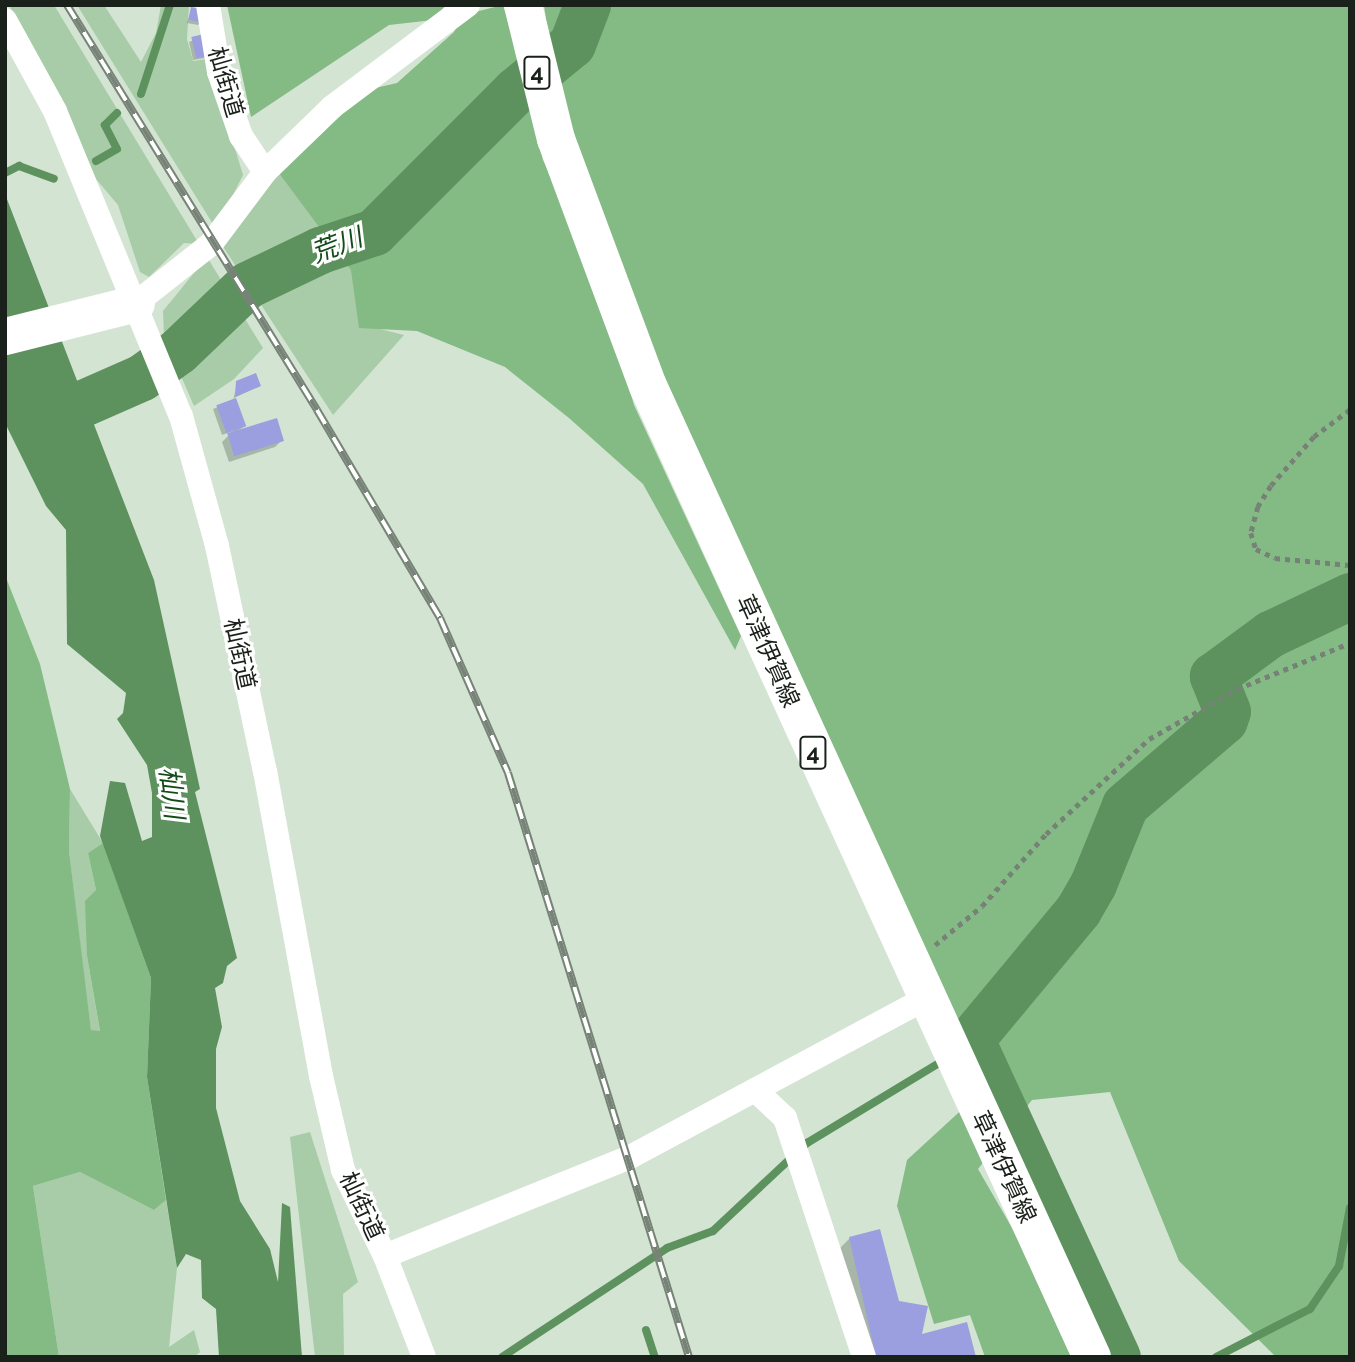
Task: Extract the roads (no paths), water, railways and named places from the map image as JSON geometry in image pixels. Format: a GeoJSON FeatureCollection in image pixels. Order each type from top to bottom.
{"type":"FeatureCollection","features":[{"type":"Feature","properties":{"kind":"main road","name":"草津伊賀線"},"geometry":{"type":"LineString","coordinates":[[523,5],[556,139],[648,386],[925,999],[1092,1357]]}},
{"type":"Feature","properties":{"kind":"street","name":"杣街道"},"geometry":{"type":"LineString","coordinates":[[208,5],[219,72],[242,136],[265,172]]}},
{"type":"Feature","properties":{"kind":"street"},"geometry":{"type":"LineString","coordinates":[[5,336],[121,308],[211,244],[265,172],[332,107],[468,5]]}},
{"type":"Feature","properties":{"kind":"street","name":"杣街道"},"geometry":{"type":"LineString","coordinates":[[5,20],[55,111],[121,308],[152,342],[181,416],[217,547],[260,744],[321,1076],[343,1171],[385,1256],[424,1357]]}},
{"type":"Feature","properties":{"kind":"street"},"geometry":{"type":"LineString","coordinates":[[385,1256],[630,1157],[925,999]]}},
{"type":"Feature","properties":{"kind":"street"},"geometry":{"type":"LineString","coordinates":[[755,1090],[785,1118],[864,1357]]}},
{"type":"Feature","properties":{"kind":"water","name":"杣川"},"geometry":{"type":"Polygon","coordinates":[[[5,194],[154,580],[200,789],[195,792],[237,958],[227,966],[223,983],[215,988],[222,1027],[216,1049],[216,1108],[240,1201],[270,1249],[278,1282],[282,1203],[290,1207],[302,1357],[219,1357],[216,1309],[202,1298],[201,1260],[186,1254],[177,1268],[147,1077],[151,978],[100,836],[110,781],[125,783],[142,841],[152,837],[152,793],[147,765],[117,719],[123,713],[126,693],[67,644],[66,530],[46,506],[5,423],[5,194]]]}},
{"type":"Feature","properties":{"kind":"waterway"},"geometry":{"type":"LineString","coordinates":[[141,94],[170,5]]}},
{"type":"Feature","properties":{"kind":"waterway","name":"荒川"},"geometry":{"type":"LineString","coordinates":[[74,407],[142,377],[178,351],[247,285],[320,250],[374,232],[516,90],[572,44],[587,5]]}},
{"type":"Feature","properties":{"kind":"waterway"},"geometry":{"type":"LineString","coordinates":[[96,161],[117,149],[105,125],[117,113]]}},
{"type":"Feature","properties":{"kind":"waterway"},"geometry":{"type":"LineString","coordinates":[[5,173],[19,166],[54,179]]}},
{"type":"Feature","properties":{"kind":"waterway"},"geometry":{"type":"LineString","coordinates":[[1117,1357],[971,1039],[1078,910],[1093,884],[1125,805],[1224,720],[1227,711],[1213,676],[1270,634],[1350,596]]}},
{"type":"Feature","properties":{"kind":"waterway"},"geometry":{"type":"LineString","coordinates":[[502,1357],[667,1248],[713,1231],[807,1143],[944,1060]]}},
{"type":"Feature","properties":{"kind":"waterway"},"geometry":{"type":"LineString","coordinates":[[1216,1357],[1310,1309],[1339,1266],[1350,1208]]}},
{"type":"Feature","properties":{"kind":"waterway"},"geometry":{"type":"LineString","coordinates":[[646,1330],[655,1357]]}},
{"type":"Feature","properties":{"kind":"railway"},"geometry":{"type":"LineString","coordinates":[[67,5],[317,410],[440,618],[508,773],[689,1357]]}}]}
